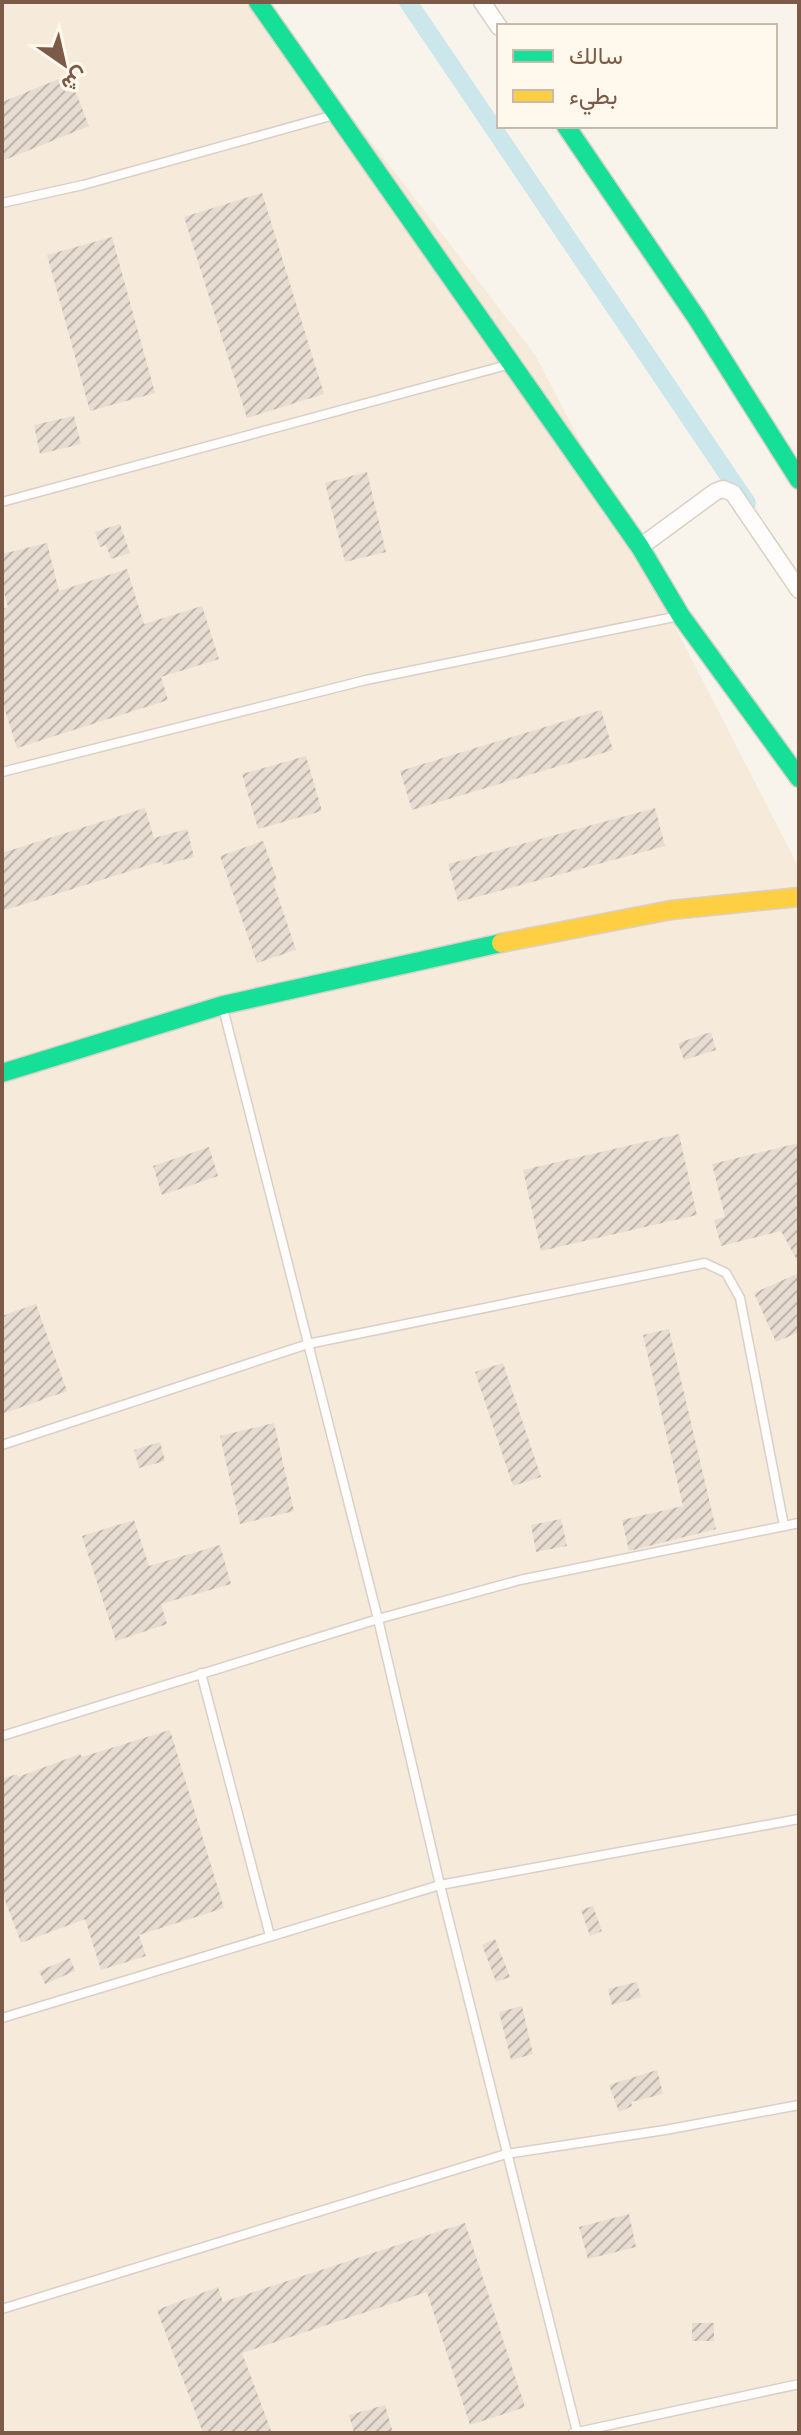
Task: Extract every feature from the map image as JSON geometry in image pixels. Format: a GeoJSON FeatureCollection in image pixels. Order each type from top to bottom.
{"type":"FeatureCollection","features":[{"type":"Feature","properties":{"kind":"street"},"geometry":{"type":"LineString","coordinates":[[258,2],[640,547],[681,616],[799,778]]}},
{"type":"Feature","properties":{"kind":"street"},"geometry":{"type":"LineString","coordinates":[[482,2],[497,24]]}},
{"type":"Feature","properties":{"kind":"street"},"geometry":{"type":"LineString","coordinates":[[567,128],[696,317],[799,480]]}},
{"type":"Feature","properties":{"kind":"street"},"geometry":{"type":"LineString","coordinates":[[640,547],[723,489],[733,493],[799,590]]}},
{"type":"Feature","properties":{"kind":"street"},"geometry":{"type":"LineString","coordinates":[[2,1073],[223,1005],[464,950],[671,910],[799,897]]}},
{"type":"Feature","properties":{"kind":"lane"},"geometry":{"type":"LineString","coordinates":[[2,203],[83,185],[337,114]]}},
{"type":"Feature","properties":{"kind":"lane"},"geometry":{"type":"LineString","coordinates":[[2,502],[512,363]]}},
{"type":"Feature","properties":{"kind":"lane"},"geometry":{"type":"LineString","coordinates":[[2,772],[366,680],[681,616]]}},
{"type":"Feature","properties":{"kind":"lane"},"geometry":{"type":"LineString","coordinates":[[223,1005],[378,1619],[574,2432],[799,2384]]}},
{"type":"Feature","properties":{"kind":"lane"},"geometry":{"type":"LineString","coordinates":[[2,1445],[308,1344],[705,1263],[726,1273],[740,1298],[784,1526]]}},
{"type":"Feature","properties":{"kind":"lane"},"geometry":{"type":"LineString","coordinates":[[2,1736],[378,1619],[520,1580],[799,1523]]}},
{"type":"Feature","properties":{"kind":"lane"},"geometry":{"type":"LineString","coordinates":[[201,1673],[270,1936]]}},
{"type":"Feature","properties":{"kind":"lane"},"geometry":{"type":"LineString","coordinates":[[2,2018],[440,1885],[799,1819]]}},
{"type":"Feature","properties":{"kind":"lane"},"geometry":{"type":"LineString","coordinates":[[2,2309],[506,2154],[665,2130],[799,2105]]}},
{"type":"Feature","properties":{"kind":"shaded area"},"geometry":{"type":"Polygon","coordinates":[[[2,2],[264,2],[536,356],[799,868],[799,2433],[2,2433],[2,2]]]}},
{"type":"Feature","properties":{"kind":"building"},"geometry":{"type":"Polygon","coordinates":[[[69,75],[89,126],[2,161],[2,102],[69,75]]]}},
{"type":"Feature","properties":{"kind":"building"},"geometry":{"type":"Polygon","coordinates":[[[262,193],[324,394],[247,418],[184,217],[262,193]]]}},
{"type":"Feature","properties":{"kind":"building"},"geometry":{"type":"Polygon","coordinates":[[[112,237],[155,393],[90,411],[47,255],[112,237]]]}},
{"type":"Feature","properties":{"kind":"building"},"geometry":{"type":"Polygon","coordinates":[[[74,416],[81,444],[40,454],[34,425],[74,416]]]}},
{"type":"Feature","properties":{"kind":"building"},"geometry":{"type":"Polygon","coordinates":[[[367,472],[386,552],[345,562],[325,483],[367,472]]]}},
{"type":"Feature","properties":{"kind":"building"},"geometry":{"type":"Polygon","coordinates":[[[120,524],[130,553],[111,559],[106,545],[100,547],[95,532],[120,524]]]}},
{"type":"Feature","properties":{"kind":"building"},"geometry":{"type":"Polygon","coordinates":[[[47,543],[59,591],[127,569],[144,624],[202,606],[219,659],[161,677],[168,700],[17,748],[2,701],[2,609],[8,607],[2,585],[2,554],[47,543]]]}},
{"type":"Feature","properties":{"kind":"building"},"geometry":{"type":"Polygon","coordinates":[[[601,710],[613,750],[412,810],[400,771],[601,710]]]}},
{"type":"Feature","properties":{"kind":"building"},"geometry":{"type":"Polygon","coordinates":[[[306,756],[322,811],[258,829],[242,774],[306,756]]]}},
{"type":"Feature","properties":{"kind":"building"},"geometry":{"type":"Polygon","coordinates":[[[145,808],[154,838],[187,829],[194,857],[163,865],[162,861],[2,911],[2,853],[145,808]]]}},
{"type":"Feature","properties":{"kind":"building"},"geometry":{"type":"Polygon","coordinates":[[[655,808],[665,846],[458,902],[448,864],[655,808]]]}},
{"type":"Feature","properties":{"kind":"building"},"geometry":{"type":"Polygon","coordinates":[[[263,841],[296,950],[257,963],[220,856],[263,841]]]}},
{"type":"Feature","properties":{"kind":"building"},"geometry":{"type":"Polygon","coordinates":[[[711,1032],[716,1050],[684,1060],[678,1043],[711,1032]]]}},
{"type":"Feature","properties":{"kind":"building"},"geometry":{"type":"Polygon","coordinates":[[[679,1134],[697,1215],[541,1251],[523,1170],[679,1134]]]}},
{"type":"Feature","properties":{"kind":"building"},"geometry":{"type":"Polygon","coordinates":[[[799,1143],[799,1264],[781,1231],[721,1246],[714,1220],[725,1217],[712,1164],[799,1143]]]}},
{"type":"Feature","properties":{"kind":"building"},"geometry":{"type":"Polygon","coordinates":[[[209,1147],[218,1176],[162,1195],[153,1166],[209,1147]]]}},
{"type":"Feature","properties":{"kind":"building"},"geometry":{"type":"Polygon","coordinates":[[[799,1273],[799,1332],[776,1342],[754,1293],[799,1273]]]}},
{"type":"Feature","properties":{"kind":"building"},"geometry":{"type":"Polygon","coordinates":[[[36,1304],[67,1391],[2,1414],[2,1316],[36,1304]]]}},
{"type":"Feature","properties":{"kind":"building"},"geometry":{"type":"Polygon","coordinates":[[[669,1329],[716,1529],[629,1551],[622,1520],[683,1506],[643,1335],[669,1329]]]}},
{"type":"Feature","properties":{"kind":"building"},"geometry":{"type":"Polygon","coordinates":[[[503,1363],[541,1477],[513,1486],[475,1372],[503,1363]]]}},
{"type":"Feature","properties":{"kind":"building"},"geometry":{"type":"Polygon","coordinates":[[[274,1423],[294,1511],[240,1524],[220,1436],[274,1423]]]}},
{"type":"Feature","properties":{"kind":"building"},"geometry":{"type":"Polygon","coordinates":[[[160,1442],[165,1461],[139,1468],[134,1450],[160,1442]]]}},
{"type":"Feature","properties":{"kind":"building"},"geometry":{"type":"Polygon","coordinates":[[[561,1519],[567,1546],[536,1552],[531,1525],[561,1519]]]}},
{"type":"Feature","properties":{"kind":"building"},"geometry":{"type":"Polygon","coordinates":[[[134,1520],[149,1566],[220,1545],[231,1584],[161,1604],[167,1624],[116,1641],[82,1536],[134,1520]]]}},
{"type":"Feature","properties":{"kind":"building"},"geometry":{"type":"Polygon","coordinates":[[[170,1730],[224,1908],[139,1935],[146,1956],[101,1970],[85,1919],[21,1943],[2,1892],[2,1779],[17,1774],[18,1777],[80,1754],[82,1757],[170,1730]]]}},
{"type":"Feature","properties":{"kind":"building"},"geometry":{"type":"Polygon","coordinates":[[[593,1906],[602,1931],[590,1936],[581,1910],[593,1906]]]}},
{"type":"Feature","properties":{"kind":"building"},"geometry":{"type":"Polygon","coordinates":[[[495,1939],[510,1977],[496,1982],[482,1945],[495,1939]]]}},
{"type":"Feature","properties":{"kind":"building"},"geometry":{"type":"Polygon","coordinates":[[[70,1958],[75,1971],[45,1984],[39,1971],[70,1958]]]}},
{"type":"Feature","properties":{"kind":"building"},"geometry":{"type":"Polygon","coordinates":[[[637,1982],[641,1997],[612,2005],[608,1989],[637,1982]]]}},
{"type":"Feature","properties":{"kind":"building"},"geometry":{"type":"Polygon","coordinates":[[[522,2006],[533,2054],[511,2060],[499,2012],[522,2006]]]}},
{"type":"Feature","properties":{"kind":"building"},"geometry":{"type":"Polygon","coordinates":[[[657,2070],[663,2094],[631,2102],[632,2106],[619,2112],[609,2085],[657,2070]]]}},
{"type":"Feature","properties":{"kind":"building"},"geometry":{"type":"Polygon","coordinates":[[[629,2214],[636,2247],[588,2259],[579,2227],[629,2214]]]}},
{"type":"Feature","properties":{"kind":"building"},"geometry":{"type":"Polygon","coordinates":[[[465,2223],[525,2407],[470,2425],[427,2292],[242,2353],[272,2433],[203,2433],[157,2310],[218,2287],[223,2302],[465,2223]]]}},
{"type":"Feature","properties":{"kind":"building"},"geometry":{"type":"Polygon","coordinates":[[[692,2323],[714,2323],[714,2341],[692,2341],[692,2323]]]}},
{"type":"Feature","properties":{"kind":"building"},"geometry":{"type":"Polygon","coordinates":[[[385,2405],[393,2433],[354,2433],[349,2415],[385,2405]]]}},
{"type":"Feature","properties":{"kind":"waterway"},"geometry":{"type":"LineString","coordinates":[[408,2],[747,503]]}},
{"type":"Feature","properties":{"kind":"traffic: fast"},"geometry":{"type":"LineString","coordinates":[[258,2],[640,547],[681,616],[799,778]]}},
{"type":"Feature","properties":{"kind":"traffic: fast"},"geometry":{"type":"LineString","coordinates":[[567,128],[696,317],[799,480]]}},
{"type":"Feature","properties":{"kind":"traffic: fast"},"geometry":{"type":"LineString","coordinates":[[2,1073],[223,1005],[501,943]]}},
{"type":"Feature","properties":{"kind":"traffic: slow"},"geometry":{"type":"LineString","coordinates":[[501,943],[671,910],[799,897]]}}]}
